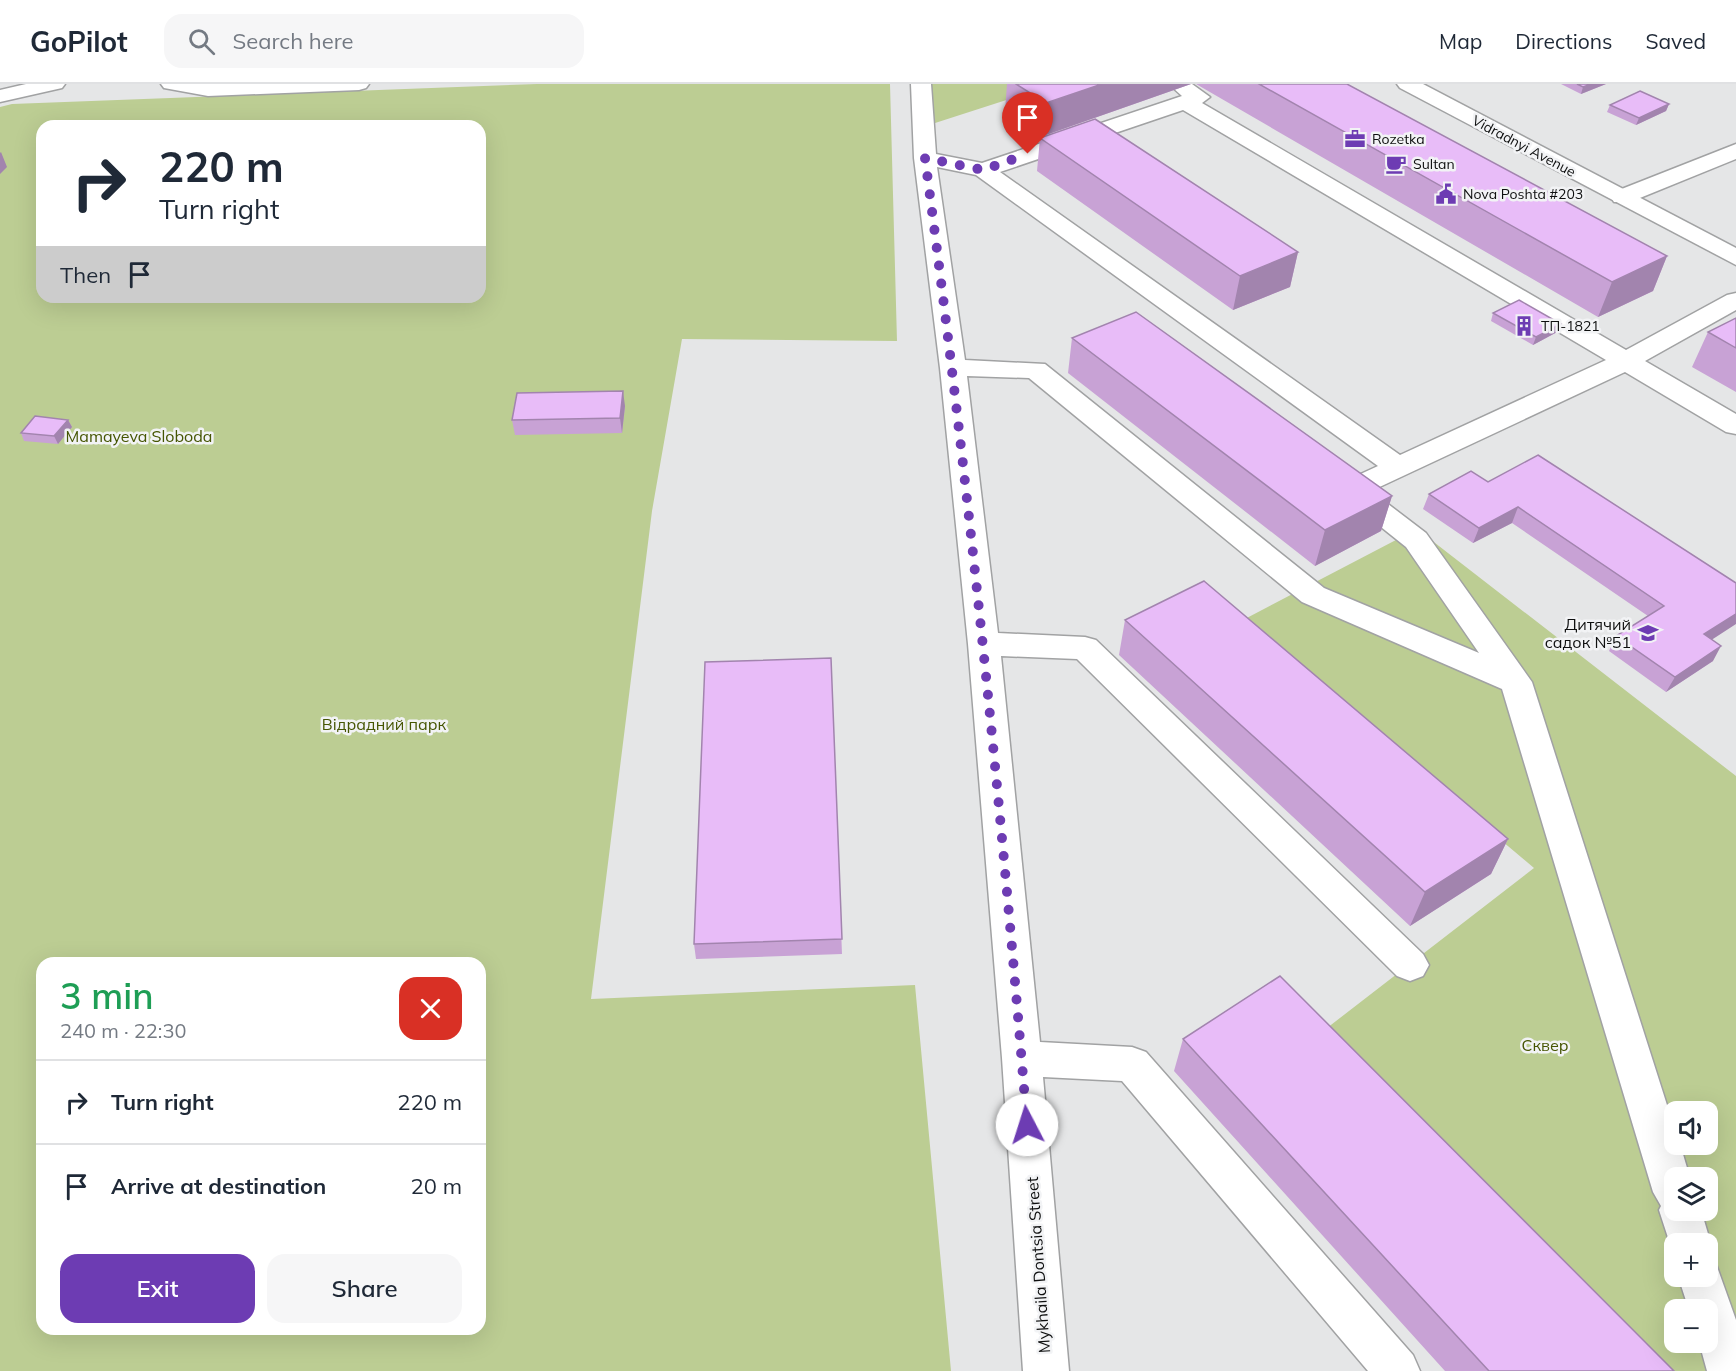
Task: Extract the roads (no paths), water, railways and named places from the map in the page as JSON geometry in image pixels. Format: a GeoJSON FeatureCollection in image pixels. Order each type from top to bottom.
{"type":"FeatureCollection","features":[{"type":"Feature","properties":{"kind":"street"},"geometry":{"type":"LineString","coordinates":[[0,96],[56,84]]}},
{"type":"Feature","properties":{"kind":"street"},"geometry":{"type":"LineString","coordinates":[[171,84],[208,90],[359,84]]}},
{"type":"Feature","properties":{"kind":"street","name":"Mykhaila Dontsia Street"},"geometry":{"type":"LineString","coordinates":[[921,84],[925,158],[953,368],[984,644],[1022,1058],[1047,1371]]}},
{"type":"Feature","properties":{"kind":"street","name":"Vidradnyi Avenue"},"geometry":{"type":"LineString","coordinates":[[1407,84],[1736,258]]}},
{"type":"Feature","properties":{"kind":"street"},"geometry":{"type":"LineString","coordinates":[[983,170],[1184,95],[1736,426]]}},
{"type":"Feature","properties":{"kind":"street"},"geometry":{"type":"LineString","coordinates":[[1622,197],[1736,151]]}},
{"type":"Feature","properties":{"kind":"street"},"geometry":{"type":"LineString","coordinates":[[925,158],[983,170],[1396,466]]}},
{"type":"Feature","properties":{"kind":"street"},"geometry":{"type":"LineString","coordinates":[[1666,1167],[1516,682],[1416,540],[1351,489],[1396,466],[1626,361],[1736,300]]}},
{"type":"Feature","properties":{"kind":"street"},"geometry":{"type":"LineString","coordinates":[[953,368],[1036,370],[1313,595],[1516,682]]}},
{"type":"Feature","properties":{"kind":"street"},"geometry":{"type":"LineString","coordinates":[[984,644],[1085,648],[1410,965]]}},
{"type":"Feature","properties":{"kind":"street"},"geometry":{"type":"LineString","coordinates":[[1022,1058],[1132,1064],[1397,1371]]}},
{"type":"Feature","properties":{"kind":"street"},"geometry":{"type":"LineString","coordinates":[[1703,1287],[1730,1371]]}},
{"type":"Feature","properties":{"kind":"place","name":"Rozetka"},"geometry":{"type":"Point","coordinates":[1355,139]}},
{"type":"Feature","properties":{"kind":"place","name":"Sultan"},"geometry":{"type":"Point","coordinates":[1396,164]}},
{"type":"Feature","properties":{"kind":"place","name":"Nova Poshta #203"},"geometry":{"type":"Point","coordinates":[1446,194]}},
{"type":"Feature","properties":{"kind":"place","name":"ТП-1821"},"geometry":{"type":"Point","coordinates":[1524,326]}},
{"type":"Feature","properties":{"kind":"place","name":"Дитячий садок №51"},"geometry":{"type":"Point","coordinates":[1648,633]}},
{"type":"Feature","properties":{"kind":"park label","name":"Mamayeva Sloboda"},"geometry":{"type":"Point","coordinates":[139,436]}},
{"type":"Feature","properties":{"kind":"park label","name":"Відрадний парк"},"geometry":{"type":"Point","coordinates":[384,724]}},
{"type":"Feature","properties":{"kind":"park label","name":"Сквер"},"geometry":{"type":"Point","coordinates":[1545,1045]}}]}
